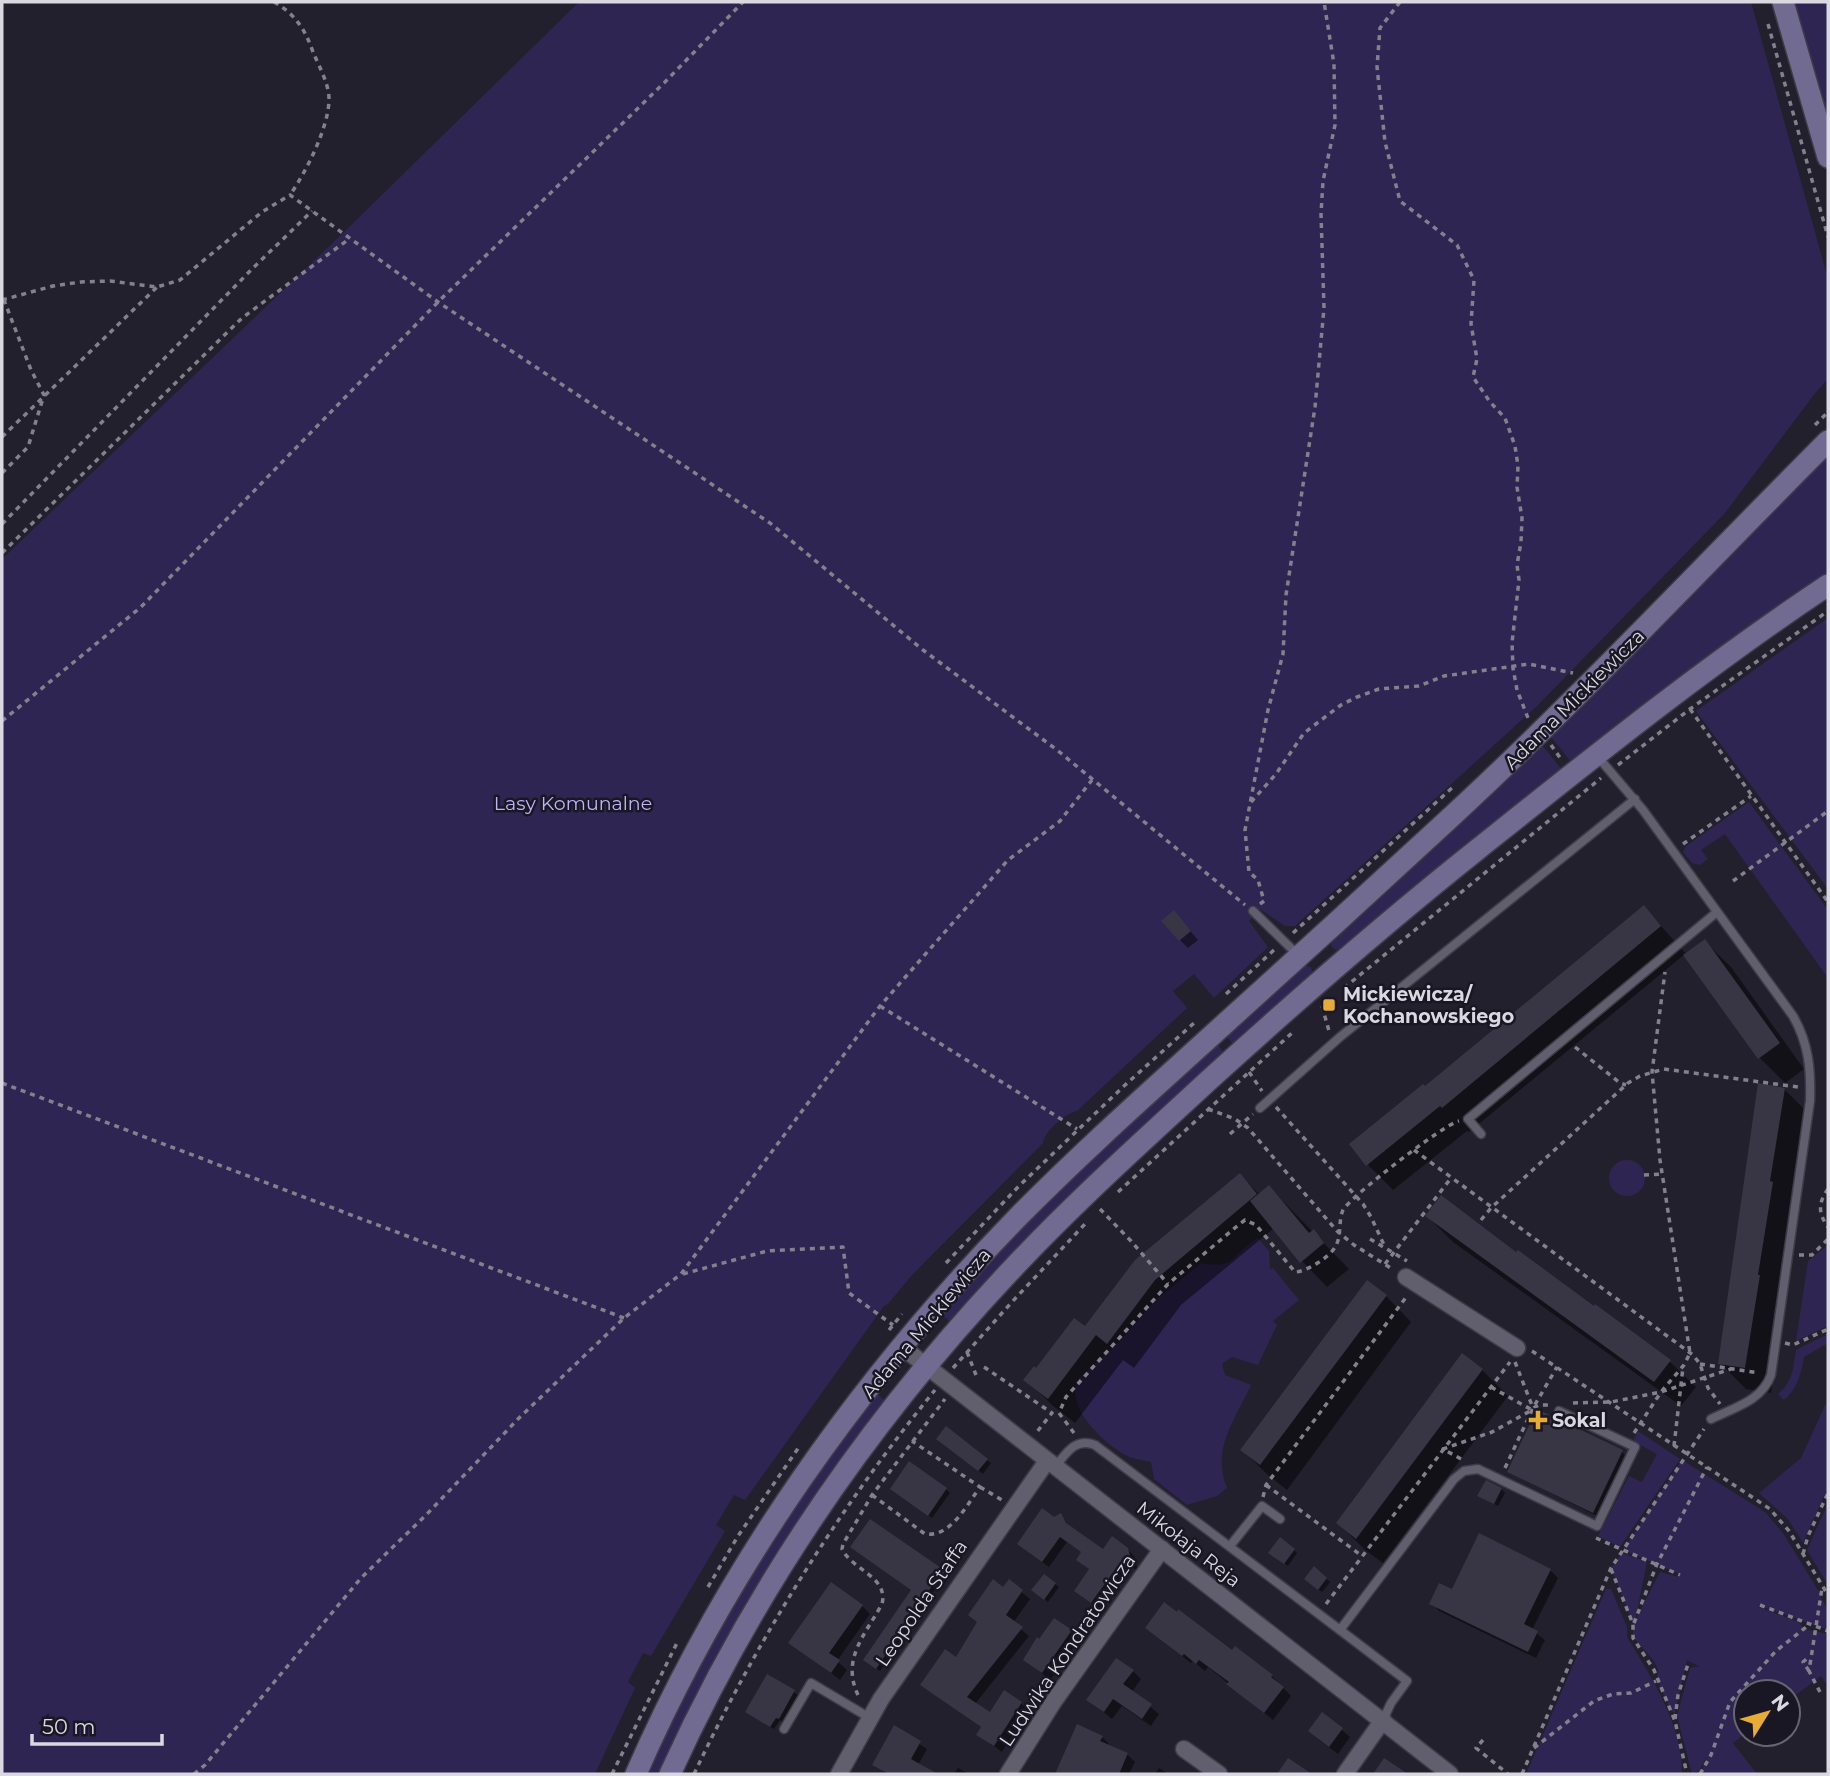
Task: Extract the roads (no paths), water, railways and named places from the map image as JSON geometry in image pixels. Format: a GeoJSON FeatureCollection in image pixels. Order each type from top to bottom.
{"type":"FeatureCollection","features":[{"type":"Feature","properties":{"kind":"street"},"geometry":{"type":"LineString","coordinates":[[1783,2],[1828,157]]}},
{"type":"Feature","properties":{"kind":"street","name":"Adama Mickiewicza"},"geometry":{"type":"LineString","coordinates":[[636,1774],[687,1669],[757,1547],[828,1444],[902,1347],[960,1279],[1058,1178],[1542,733],[1828,441]]}},
{"type":"Feature","properties":{"kind":"street","name":"Adama Mickiewicza"},"geometry":{"type":"LineString","coordinates":[[670,1774],[722,1667],[778,1572],[849,1467],[941,1378],[1007,1275],[1086,1194],[1330,970],[1580,782],[1754,635],[1828,585]]}},
{"type":"Feature","properties":{"kind":"street"},"geometry":{"type":"LineString","coordinates":[[1304,951],[1330,970]]}},
{"type":"Feature","properties":{"kind":"street"},"geometry":{"type":"LineString","coordinates":[[1411,1280],[1517,1348]]}},
{"type":"Feature","properties":{"kind":"street","name":"Mikołaja Reja"},"geometry":{"type":"LineString","coordinates":[[902,1347],[1450,1774]]}},
{"type":"Feature","properties":{"kind":"street","name":"Leopolda Staffa"},"geometry":{"type":"LineString","coordinates":[[839,1774],[872,1715],[1013,1507],[1051,1464]]}},
{"type":"Feature","properties":{"kind":"street","name":"Ludwika Kondratowicza"},"geometry":{"type":"LineString","coordinates":[[1008,1774],[1054,1701],[1162,1549]]}},
{"type":"Feature","properties":{"kind":"street"},"geometry":{"type":"LineString","coordinates":[[1345,1774],[1383,1720]]}},
{"type":"Feature","properties":{"kind":"street"},"geometry":{"type":"LineString","coordinates":[[1184,1749],[1219,1774]]}},
{"type":"Feature","properties":{"kind":"lane"},"geometry":{"type":"LineString","coordinates":[[1603,763],[1635,799],[1799,1027],[1810,1062],[1811,1089],[1771,1375],[1756,1397],[1711,1419]]}},
{"type":"Feature","properties":{"kind":"lane"},"geometry":{"type":"LineString","coordinates":[[1260,1108],[1331,1044],[1635,799]]}},
{"type":"Feature","properties":{"kind":"lane"},"geometry":{"type":"LineString","coordinates":[[1253,911],[1304,951]]}},
{"type":"Feature","properties":{"kind":"lane"},"geometry":{"type":"LineString","coordinates":[[1481,1134],[1468,1119],[1717,912]]}},
{"type":"Feature","properties":{"kind":"lane"},"geometry":{"type":"LineString","coordinates":[[1340,1630],[1454,1479],[1469,1469],[1478,1469],[1597,1526],[1635,1447],[1559,1411]]}},
{"type":"Feature","properties":{"kind":"lane"},"geometry":{"type":"LineString","coordinates":[[1051,1464],[1081,1442],[1095,1445],[1407,1681],[1383,1720]]}},
{"type":"Feature","properties":{"kind":"lane"},"geometry":{"type":"LineString","coordinates":[[1230,1546],[1262,1506],[1280,1520]]}},
{"type":"Feature","properties":{"kind":"lane"},"geometry":{"type":"LineString","coordinates":[[784,1729],[811,1683],[872,1715]]}},
{"type":"Feature","properties":{"kind":"place","name":"Mickiewicza/ Kochanowskiego"},"geometry":{"type":"Point","coordinates":[1329,1005]}},
{"type":"Feature","properties":{"kind":"place","name":"Sokal"},"geometry":{"type":"Point","coordinates":[1538,1420]}},
{"type":"Feature","properties":{"kind":"park label","name":"Lasy Komunalne"},"geometry":{"type":"Point","coordinates":[573,803]}}]}
